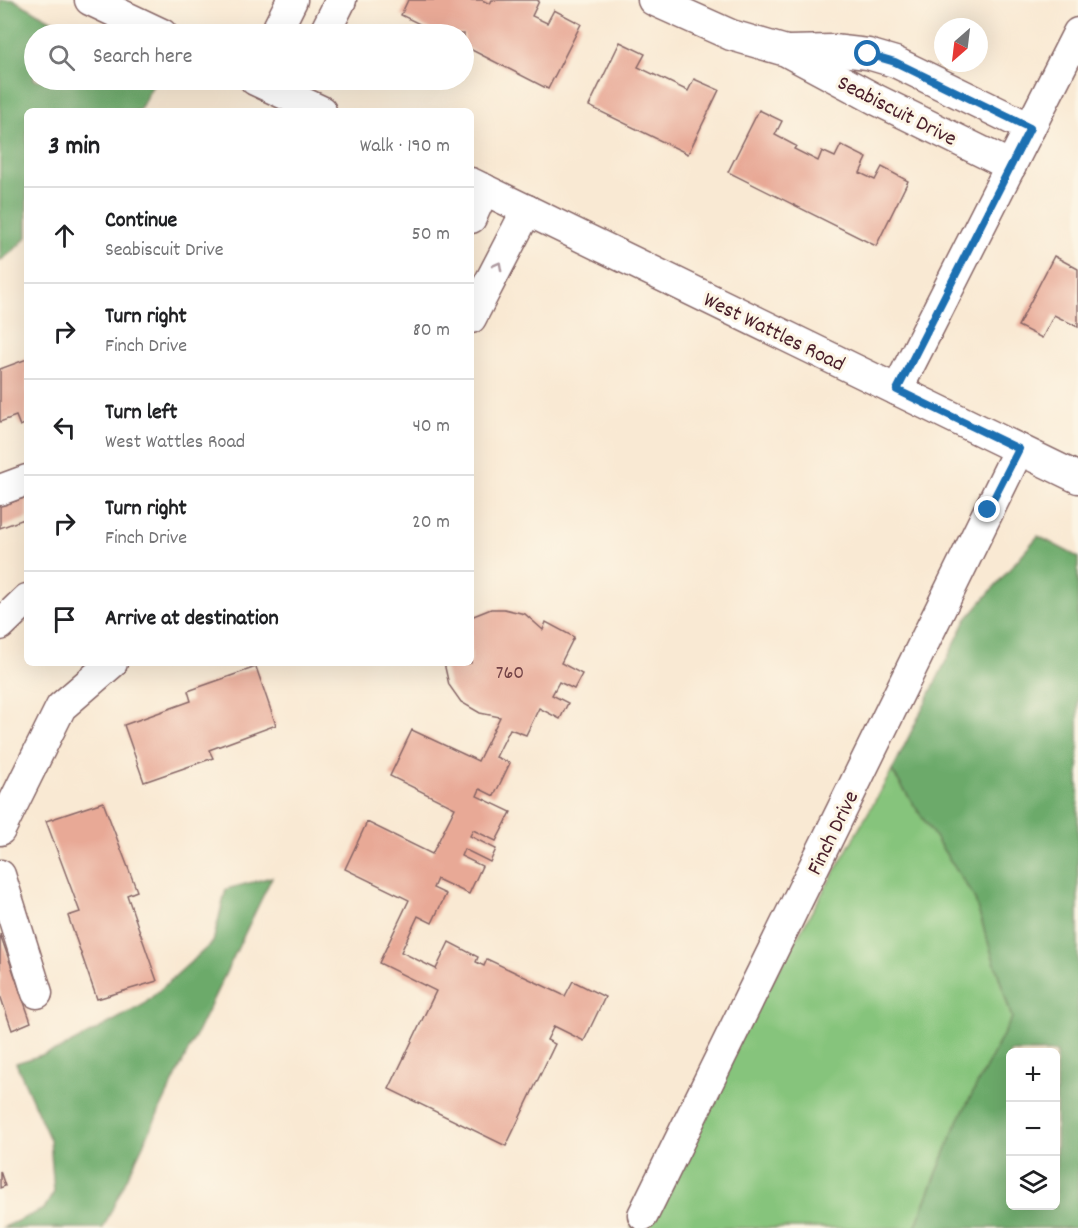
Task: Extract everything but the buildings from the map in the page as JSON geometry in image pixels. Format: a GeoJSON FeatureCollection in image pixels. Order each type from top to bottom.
{"type":"FeatureCollection","features":[{"type":"Feature","properties":{"kind":"street"},"geometry":{"type":"LineString","coordinates":[[90,0],[141,24]]}},
{"type":"Feature","properties":{"kind":"street"},"geometry":{"type":"LineString","coordinates":[[280,24],[292,0]]}},
{"type":"Feature","properties":{"kind":"street"},"geometry":{"type":"LineString","coordinates":[[329,24],[341,0]]}},
{"type":"Feature","properties":{"kind":"street","name":"Seabiscuit Drive"},"geometry":{"type":"LineString","coordinates":[[653,0],[731,35],[786,51],[877,100],[1011,166]]}},
{"type":"Feature","properties":{"kind":"street"},"geometry":{"type":"LineString","coordinates":[[897,390],[1078,33]]}},
{"type":"Feature","properties":{"kind":"street","name":"Seabiscuit Drive"},"geometry":{"type":"LineString","coordinates":[[786,51],[833,50],[868,54],[895,62],[1030,128]]}},
{"type":"Feature","properties":{"kind":"street"},"geometry":{"type":"LineString","coordinates":[[300,90],[318,108]]}},
{"type":"Feature","properties":{"kind":"street"},"geometry":{"type":"LineString","coordinates":[[474,204],[478,186]]}},
{"type":"Feature","properties":{"kind":"street","name":"West Wattles Road"},"geometry":{"type":"LineString","coordinates":[[478,186],[1078,478]]}},
{"type":"Feature","properties":{"kind":"street"},"geometry":{"type":"LineString","coordinates":[[474,312],[527,210]]}},
{"type":"Feature","properties":{"kind":"street","name":"Finch Drive"},"geometry":{"type":"LineString","coordinates":[[643,1215],[1019,449]]}},
{"type":"Feature","properties":{"kind":"street"},"geometry":{"type":"LineString","coordinates":[[0,490],[24,481]]}},
{"type":"Feature","properties":{"kind":"street"},"geometry":{"type":"LineString","coordinates":[[0,625],[24,602]]}},
{"type":"Feature","properties":{"kind":"street"},"geometry":{"type":"LineString","coordinates":[[0,830],[61,707],[109,666]]}},
{"type":"Feature","properties":{"kind":"street"},"geometry":{"type":"LineString","coordinates":[[0,875],[37,993]]}},
{"type":"Feature","properties":{"kind":"green space"},"geometry":{"type":"Polygon","coordinates":[[[0,0],[14,0],[58,24],[24,24],[24,90],[150,90],[141,108],[24,108],[24,240],[0,261],[0,0]]]}},
{"type":"Feature","properties":{"kind":"green space"},"geometry":{"type":"Polygon","coordinates":[[[1038,536],[1078,557],[1078,1228],[915,1228],[956,1125],[1012,1018],[974,897],[892,771],[966,620],[1038,536]]]}},
{"type":"Feature","properties":{"kind":"green space"},"geometry":{"type":"Polygon","coordinates":[[[892,771],[974,897],[1012,1018],[956,1125],[915,1228],[631,1228],[892,771]]]}},
{"type":"Feature","properties":{"kind":"green space"},"geometry":{"type":"Polygon","coordinates":[[[272,877],[103,1228],[2,1228],[44,1209],[54,1192],[50,1140],[16,1063],[61,1049],[143,1005],[213,942],[226,889],[272,877]]]}},
{"type":"Feature","properties":{"kind":"route"},"geometry":{"type":"LineString","coordinates":[[868,54],[895,62],[1030,128],[897,390],[1019,449],[988,510]]}}]}
